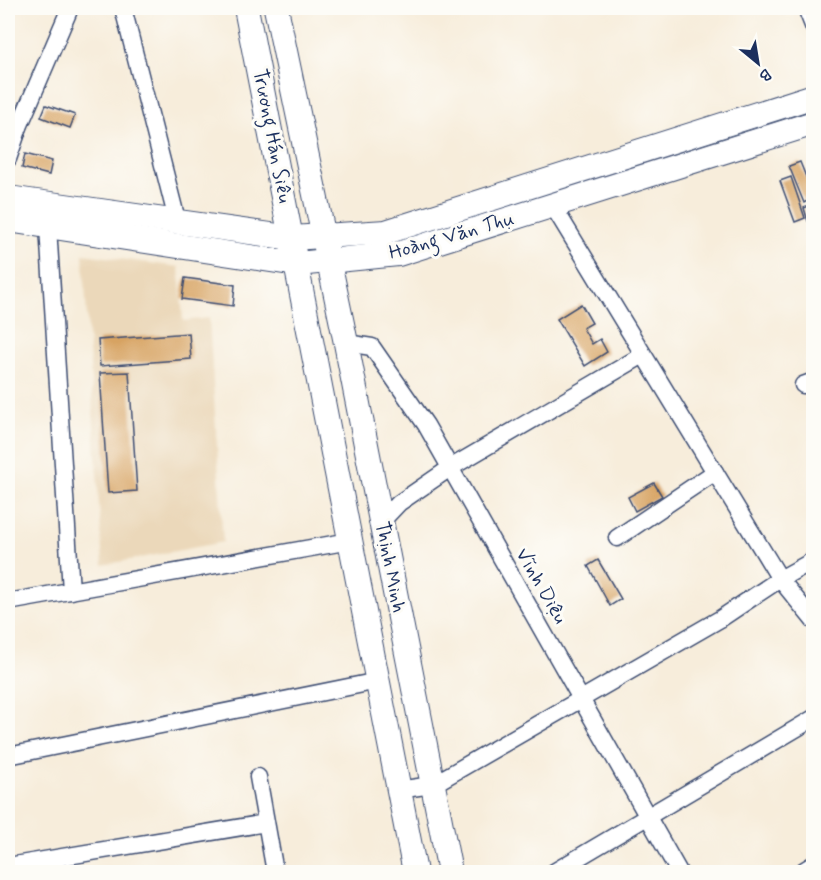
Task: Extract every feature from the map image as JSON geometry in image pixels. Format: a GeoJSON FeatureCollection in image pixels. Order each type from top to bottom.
{"type":"FeatureCollection","features":[{"type":"Feature","properties":{"kind":"main road","name":"Trương Hán Siêu"},"geometry":{"type":"LineString","coordinates":[[246,8],[297,264]]}},
{"type":"Feature","properties":{"kind":"main road","name":"Trương Hán Siêu"},"geometry":{"type":"LineString","coordinates":[[276,8],[329,262]]}},
{"type":"Feature","properties":{"kind":"main road"},"geometry":{"type":"LineString","coordinates":[[266,105],[294,99]]}},
{"type":"Feature","properties":{"kind":"main road","name":"Hoàng Văn Thụ"},"geometry":{"type":"LineString","coordinates":[[8,198],[292,238],[386,232],[803,100]]}},
{"type":"Feature","properties":{"kind":"main road"},"geometry":{"type":"LineString","coordinates":[[803,100],[808,125]]}},
{"type":"Feature","properties":{"kind":"main road","name":"Hoàng Văn Thụ"},"geometry":{"type":"LineString","coordinates":[[8,220],[297,264],[398,254],[808,125]]}},
{"type":"Feature","properties":{"kind":"main road","name":"Thịnh Minh"},"geometry":{"type":"LineString","coordinates":[[329,262],[450,873]]}},
{"type":"Feature","properties":{"kind":"main road","name":"Thịnh Minh"},"geometry":{"type":"LineString","coordinates":[[297,264],[415,873]]}},
{"type":"Feature","properties":{"kind":"street"},"geometry":{"type":"LineString","coordinates":[[8,159],[13,125],[70,8]]}},
{"type":"Feature","properties":{"kind":"street"},"geometry":{"type":"LineString","coordinates":[[123,8],[177,220]]}},
{"type":"Feature","properties":{"kind":"street"},"geometry":{"type":"LineString","coordinates":[[806,8],[813,28]]}},
{"type":"Feature","properties":{"kind":"street"},"geometry":{"type":"LineString","coordinates":[[553,206],[780,579],[813,621]]}},
{"type":"Feature","properties":{"kind":"street"},"geometry":{"type":"LineString","coordinates":[[48,227],[71,591]]}},
{"type":"Feature","properties":{"kind":"street","name":"Vĩnh Diệu"},"geometry":{"type":"LineString","coordinates":[[346,343],[372,347],[426,425],[679,873]]}},
{"type":"Feature","properties":{"kind":"street"},"geometry":{"type":"LineString","coordinates":[[381,522],[399,503],[450,468],[644,355]]}},
{"type":"Feature","properties":{"kind":"street"},"geometry":{"type":"LineString","coordinates":[[617,538],[715,472]]}},
{"type":"Feature","properties":{"kind":"street"},"geometry":{"type":"LineString","coordinates":[[8,602],[350,541]]}},
{"type":"Feature","properties":{"kind":"street"},"geometry":{"type":"LineString","coordinates":[[398,790],[432,785],[720,619],[813,560]]}},
{"type":"Feature","properties":{"kind":"street"},"geometry":{"type":"LineString","coordinates":[[8,756],[378,681]]}},
{"type":"Feature","properties":{"kind":"street"},"geometry":{"type":"LineString","coordinates":[[554,873],[813,718]]}},
{"type":"Feature","properties":{"kind":"street"},"geometry":{"type":"LineString","coordinates":[[258,777],[275,873]]}},
{"type":"Feature","properties":{"kind":"street"},"geometry":{"type":"LineString","coordinates":[[8,866],[266,823]]}},
{"type":"Feature","properties":{"kind":"street"},"geometry":{"type":"LineString","coordinates":[[801,873],[813,864]]}},
{"type":"Feature","properties":{"kind":"shaded area"},"geometry":{"type":"Polygon","coordinates":[[[83,254],[179,267],[183,321],[209,318],[223,542],[103,565],[83,254]]]}},
{"type":"Feature","properties":{"kind":"building"},"geometry":{"type":"Polygon","coordinates":[[[46,105],[75,115],[70,128],[41,117],[46,105]]]}},
{"type":"Feature","properties":{"kind":"building"},"geometry":{"type":"Polygon","coordinates":[[[25,154],[52,161],[49,175],[22,168],[25,154]]]}},
{"type":"Feature","properties":{"kind":"building"},"geometry":{"type":"Polygon","coordinates":[[[800,162],[814,197],[804,203],[789,166],[800,162]]]}},
{"type":"Feature","properties":{"kind":"building"},"geometry":{"type":"Polygon","coordinates":[[[791,177],[805,218],[795,222],[780,181],[791,177]]]}},
{"type":"Feature","properties":{"kind":"building"},"geometry":{"type":"Polygon","coordinates":[[[814,204],[814,219],[808,221],[804,208],[814,204]]]}},
{"type":"Feature","properties":{"kind":"building"},"geometry":{"type":"Polygon","coordinates":[[[185,278],[235,285],[233,306],[182,299],[185,278]]]}},
{"type":"Feature","properties":{"kind":"building"},"geometry":{"type":"Polygon","coordinates":[[[581,304],[592,323],[583,328],[592,344],[600,339],[607,352],[585,366],[557,319],[581,304]]]}},
{"type":"Feature","properties":{"kind":"building"},"geometry":{"type":"Polygon","coordinates":[[[189,333],[191,359],[100,366],[98,340],[189,333]]]}},
{"type":"Feature","properties":{"kind":"building"},"geometry":{"type":"Polygon","coordinates":[[[129,372],[137,491],[108,493],[100,373],[129,372]]]}},
{"type":"Feature","properties":{"kind":"building"},"geometry":{"type":"Polygon","coordinates":[[[8,460],[11,460],[12,484],[8,484],[8,460]]]}},
{"type":"Feature","properties":{"kind":"building"},"geometry":{"type":"Polygon","coordinates":[[[654,483],[662,496],[635,511],[628,497],[654,483]]]}},
{"type":"Feature","properties":{"kind":"building"},"geometry":{"type":"Polygon","coordinates":[[[598,560],[621,599],[610,606],[588,566],[598,560]]]}}]}
